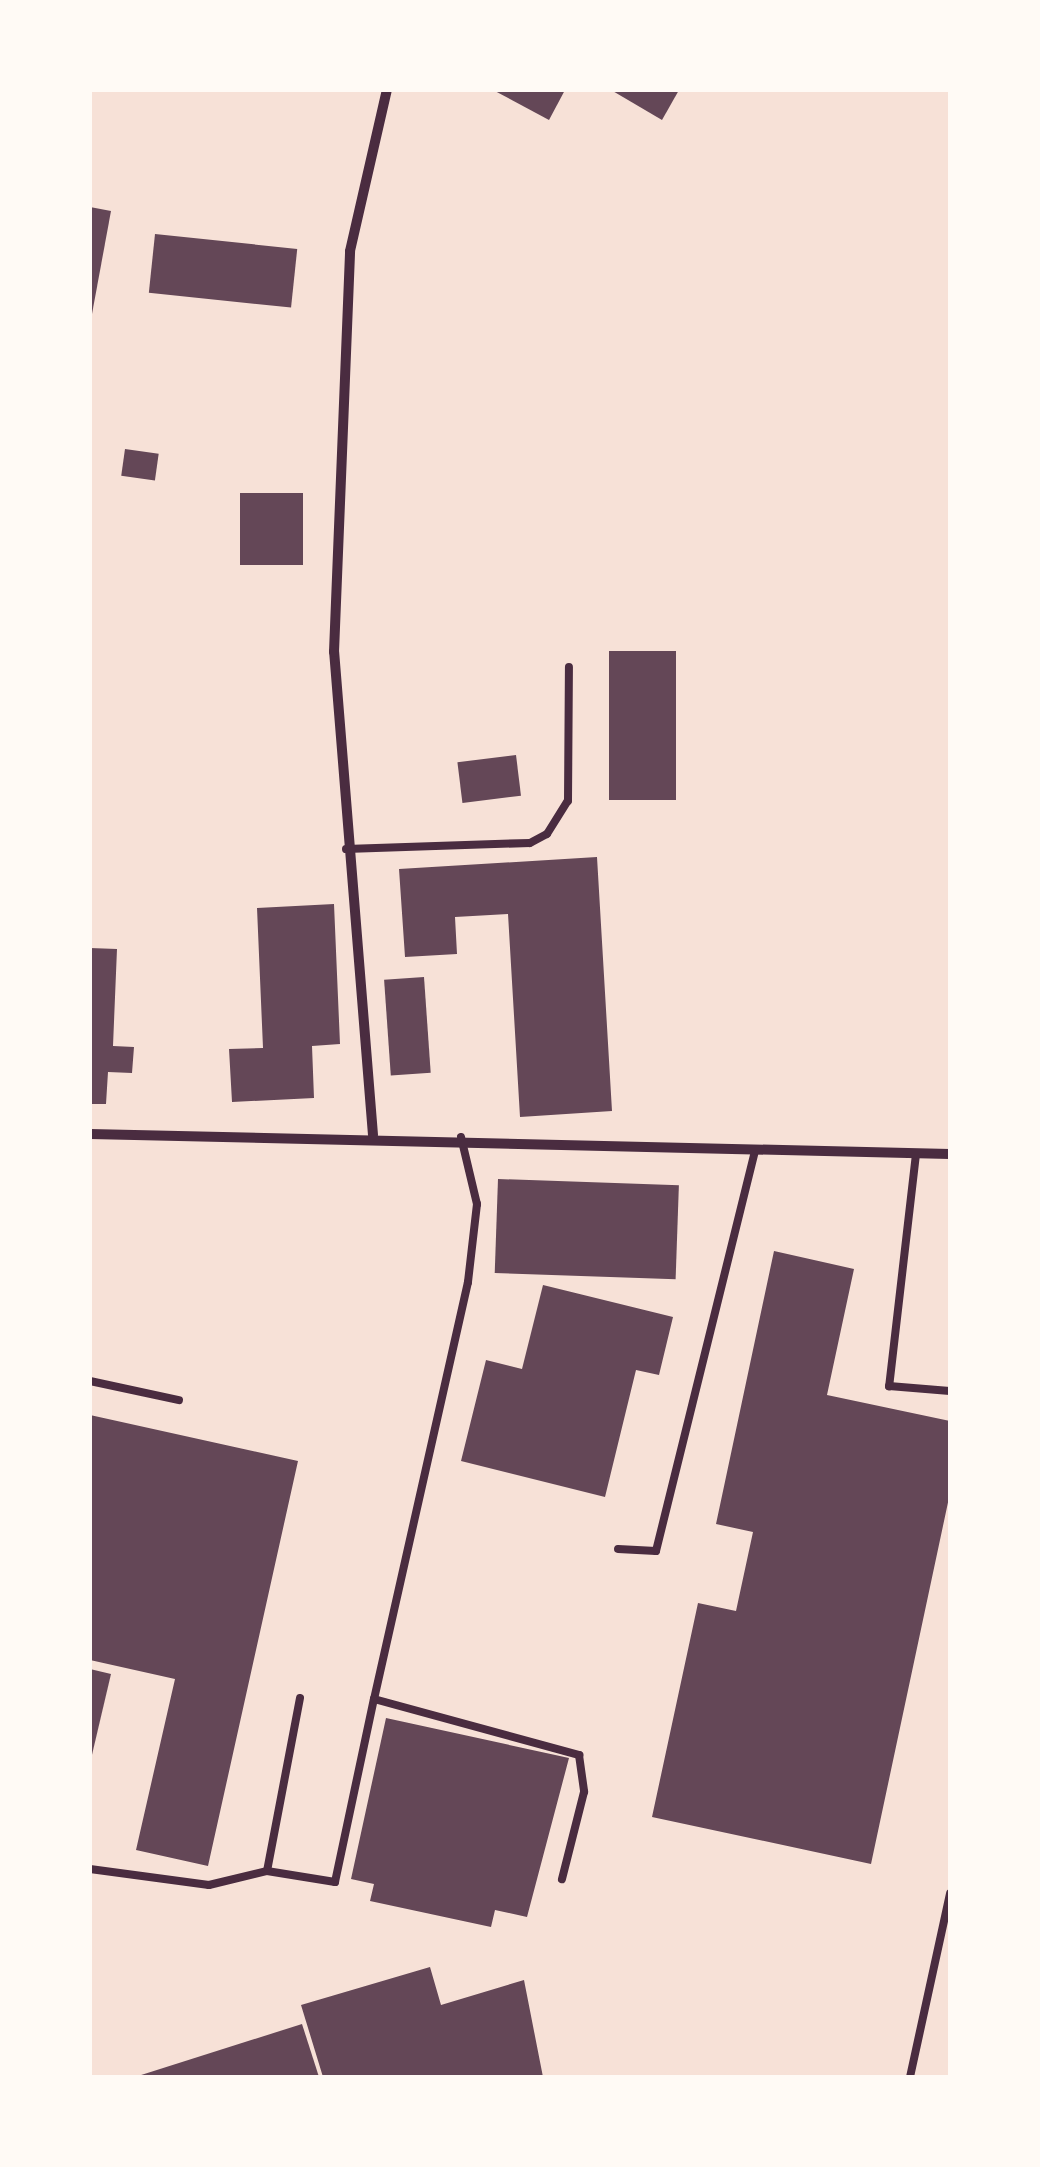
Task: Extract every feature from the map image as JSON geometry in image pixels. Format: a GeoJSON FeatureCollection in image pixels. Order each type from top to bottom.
{"type":"FeatureCollection","features":[{"type":"Feature","properties":{"kind":"street"},"geometry":{"type":"LineString","coordinates":[[373,1135],[346,849],[334,652],[340,365],[350,251],[386,90]]}},
{"type":"Feature","properties":{"kind":"street"},"geometry":{"type":"LineString","coordinates":[[90,1134],[461,1137],[950,1154]]}},
{"type":"Feature","properties":{"kind":"lane"},"geometry":{"type":"LineString","coordinates":[[346,849],[530,843],[547,834],[568,801],[569,667]]}},
{"type":"Feature","properties":{"kind":"lane"},"geometry":{"type":"LineString","coordinates":[[90,1869],[210,1885],[267,1871],[335,1882],[468,1282],[477,1204],[461,1137]]}},
{"type":"Feature","properties":{"kind":"lane"},"geometry":{"type":"LineString","coordinates":[[618,1549],[656,1551],[755,1150]]}},
{"type":"Feature","properties":{"kind":"lane"},"geometry":{"type":"LineString","coordinates":[[916,1154],[889,1386],[950,1390]]}},
{"type":"Feature","properties":{"kind":"lane"},"geometry":{"type":"LineString","coordinates":[[90,1381],[179,1400]]}},
{"type":"Feature","properties":{"kind":"lane"},"geometry":{"type":"LineString","coordinates":[[267,1871],[300,1698]]}},
{"type":"Feature","properties":{"kind":"lane"},"geometry":{"type":"LineString","coordinates":[[374,1699],[579,1755],[584,1792],[562,1879]]}},
{"type":"Feature","properties":{"kind":"lane"},"geometry":{"type":"LineString","coordinates":[[910,2077],[950,1893]]}},
{"type":"Feature","properties":{"kind":"building"},"geometry":{"type":"Polygon","coordinates":[[[493,90],[565,90],[549,120],[493,90]]]}},
{"type":"Feature","properties":{"kind":"building"},"geometry":{"type":"Polygon","coordinates":[[[611,90],[679,90],[662,120],[611,90]]]}},
{"type":"Feature","properties":{"kind":"building"},"geometry":{"type":"Polygon","coordinates":[[[90,207],[111,211],[92,314],[90,314],[90,207]]]}},
{"type":"Feature","properties":{"kind":"building"},"geometry":{"type":"Polygon","coordinates":[[[155,234],[297,249],[291,308],[149,293],[155,234]]]}},
{"type":"Feature","properties":{"kind":"building"},"geometry":{"type":"Polygon","coordinates":[[[125,449],[159,454],[155,480],[121,476],[125,449]]]}},
{"type":"Feature","properties":{"kind":"building"},"geometry":{"type":"Polygon","coordinates":[[[240,493],[303,493],[303,565],[240,565],[240,493]]]}},
{"type":"Feature","properties":{"kind":"building"},"geometry":{"type":"Polygon","coordinates":[[[609,651],[676,651],[676,800],[609,800],[609,651]]]}},
{"type":"Feature","properties":{"kind":"building"},"geometry":{"type":"Polygon","coordinates":[[[516,755],[521,796],[462,803],[457,762],[516,755]]]}},
{"type":"Feature","properties":{"kind":"building"},"geometry":{"type":"Polygon","coordinates":[[[597,857],[612,1111],[520,1117],[508,914],[455,917],[457,954],[405,957],[399,869],[597,857]]]}},
{"type":"Feature","properties":{"kind":"building"},"geometry":{"type":"Polygon","coordinates":[[[334,904],[340,1044],[312,1046],[314,1098],[232,1102],[229,1049],[263,1048],[257,908],[334,904]]]}},
{"type":"Feature","properties":{"kind":"building"},"geometry":{"type":"Polygon","coordinates":[[[90,948],[117,949],[113,1046],[134,1047],[132,1073],[108,1072],[106,1104],[90,1104],[90,948]]]}},
{"type":"Feature","properties":{"kind":"building"},"geometry":{"type":"Polygon","coordinates":[[[424,977],[431,1073],[391,1076],[384,980],[424,977]]]}},
{"type":"Feature","properties":{"kind":"building"},"geometry":{"type":"Polygon","coordinates":[[[498,1179],[679,1185],[676,1279],[495,1273],[498,1179]]]}},
{"type":"Feature","properties":{"kind":"building"},"geometry":{"type":"Polygon","coordinates":[[[774,1251],[854,1269],[827,1395],[950,1421],[950,1493],[871,1864],[652,1817],[698,1603],[736,1611],[753,1532],[716,1524],[774,1251]]]}},
{"type":"Feature","properties":{"kind":"building"},"geometry":{"type":"Polygon","coordinates":[[[543,1285],[673,1317],[659,1375],[636,1370],[605,1497],[461,1461],[486,1360],[522,1369],[543,1285]]]}},
{"type":"Feature","properties":{"kind":"building"},"geometry":{"type":"Polygon","coordinates":[[[90,1415],[298,1461],[208,1866],[136,1850],[175,1679],[90,1660],[90,1415]]]}},
{"type":"Feature","properties":{"kind":"building"},"geometry":{"type":"Polygon","coordinates":[[[90,1669],[111,1674],[91,1759],[90,1759],[90,1669]]]}},
{"type":"Feature","properties":{"kind":"building"},"geometry":{"type":"Polygon","coordinates":[[[386,1718],[569,1758],[527,1917],[495,1910],[491,1927],[370,1901],[374,1884],[351,1879],[386,1718]]]}},
{"type":"Feature","properties":{"kind":"building"},"geometry":{"type":"Polygon","coordinates":[[[430,1967],[441,2005],[524,1980],[543,2077],[323,2077],[301,2005],[430,1967]]]}},
{"type":"Feature","properties":{"kind":"building"},"geometry":{"type":"Polygon","coordinates":[[[302,2024],[319,2077],[138,2077],[138,2076],[302,2024]]]}}]}
